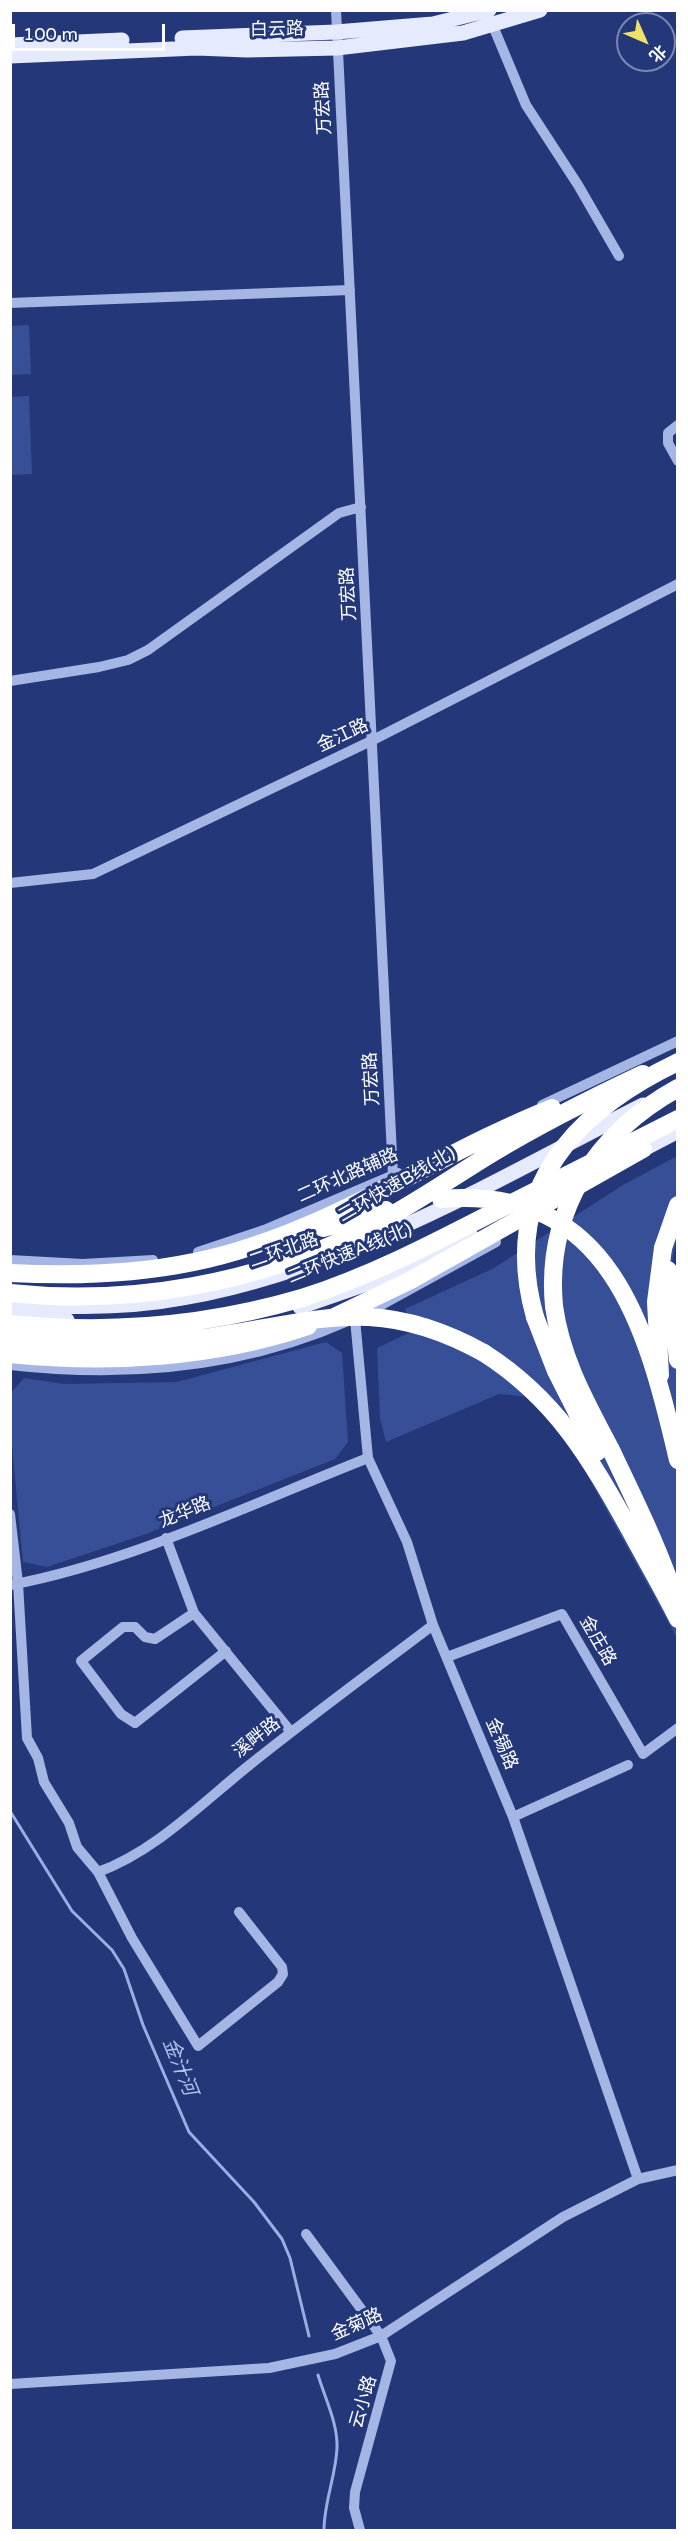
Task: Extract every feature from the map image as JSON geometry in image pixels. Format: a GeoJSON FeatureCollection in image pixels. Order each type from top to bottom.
{"type":"FeatureCollection","features":[{"type":"Feature","properties":{"kind":"highway"},"geometry":{"type":"LineString","coordinates":[[232,1253],[330,1215],[521,1120],[678,1060]]}},
{"type":"Feature","properties":{"kind":"highway"},"geometry":{"type":"LineString","coordinates":[[676,1610],[547,1350],[529,1296],[525,1263],[528,1226],[536,1196],[548,1168],[566,1142],[604,1105],[638,1082],[678,1060]]}},
{"type":"Feature","properties":{"kind":"highway","name":"二环快速B线(北)"},"geometry":{"type":"LineString","coordinates":[[10,1293],[78,1296],[147,1293],[215,1282],[283,1263],[375,1225],[555,1117],[678,1060]]}},
{"type":"Feature","properties":{"kind":"highway"},"geometry":{"type":"LineString","coordinates":[[676,1610],[644,1518],[570,1368],[557,1327],[552,1285],[559,1230],[582,1175],[600,1150],[622,1126],[678,1087]]}},
{"type":"Feature","properties":{"kind":"highway","name":"二环快速A线(北)"},"geometry":{"type":"LineString","coordinates":[[10,1324],[75,1328],[173,1324],[240,1314],[304,1297],[344,1283],[415,1252],[678,1119]]}},
{"type":"Feature","properties":{"kind":"highway"},"geometry":{"type":"LineString","coordinates":[[10,1353],[83,1358],[151,1356],[200,1351],[268,1338],[324,1321],[393,1290],[643,1149]]}},
{"type":"Feature","properties":{"kind":"highway"},"geometry":{"type":"LineString","coordinates":[[678,1197],[670,1234],[668,1261],[672,1323],[678,1360]]}},
{"type":"Feature","properties":{"kind":"highway"},"geometry":{"type":"LineString","coordinates":[[10,1273],[120,1273],[169,1267],[232,1253],[380,1212],[441,1199],[496,1199],[530,1208],[575,1235],[598,1256],[616,1279],[643,1334],[678,1460]]}},
{"type":"Feature","properties":{"kind":"highway"},"geometry":{"type":"LineString","coordinates":[[670,1427],[659,1364],[656,1302],[663,1248],[678,1205]]}},
{"type":"Feature","properties":{"kind":"highway"},"geometry":{"type":"LineString","coordinates":[[10,1341],[75,1346],[150,1344],[198,1339],[306,1319],[344,1316],[395,1319],[446,1334],[507,1369],[538,1395],[562,1420],[597,1470],[676,1610]]}},
{"type":"Feature","properties":{"kind":"main road","name":"白云路"},"geometry":{"type":"LineString","coordinates":[[10,45],[336,32],[491,18],[540,10]]}},
{"type":"Feature","properties":{"kind":"main road","name":"白云路"},"geometry":{"type":"LineString","coordinates":[[10,56],[197,48],[247,50],[337,48],[430,38],[491,18]]}},
{"type":"Feature","properties":{"kind":"main road","name":"二环北路"},"geometry":{"type":"LineString","coordinates":[[10,1303],[78,1307],[147,1303],[214,1292],[280,1274],[347,1250],[416,1219],[678,1087]]}},
{"type":"Feature","properties":{"kind":"main road"},"geometry":{"type":"LineString","coordinates":[[10,1313],[79,1321],[158,1324],[240,1318],[295,1308],[348,1292],[422,1260],[678,1131]]}},
{"type":"Feature","properties":{"kind":"street","name":"万宏路"},"geometry":{"type":"LineString","coordinates":[[336,10],[374,740],[393,1175]]}},
{"type":"Feature","properties":{"kind":"street"},"geometry":{"type":"LineString","coordinates":[[491,18],[526,105],[578,185],[619,256]]}},
{"type":"Feature","properties":{"kind":"street"},"geometry":{"type":"LineString","coordinates":[[10,303],[350,290]]}},
{"type":"Feature","properties":{"kind":"street"},"geometry":{"type":"LineString","coordinates":[[678,425],[668,433],[668,443],[678,462]]}},
{"type":"Feature","properties":{"kind":"street"},"geometry":{"type":"LineString","coordinates":[[10,681],[99,667],[138,655],[339,513],[361,507]]}},
{"type":"Feature","properties":{"kind":"street","name":"金江路"},"geometry":{"type":"LineString","coordinates":[[10,883],[93,874],[374,740],[678,584]]}},
{"type":"Feature","properties":{"kind":"street","name":"二环北路辅路"},"geometry":{"type":"LineString","coordinates":[[10,1260],[104,1263],[186,1255],[253,1234],[393,1175],[678,1041]]}},
{"type":"Feature","properties":{"kind":"street"},"geometry":{"type":"LineString","coordinates":[[10,1365],[101,1370],[190,1365],[277,1347],[355,1319],[472,1256],[643,1149]]}},
{"type":"Feature","properties":{"kind":"street","name":"金锡路"},"geometry":{"type":"LineString","coordinates":[[355,1319],[368,1458],[406,1542],[434,1625],[513,1817],[638,2179]]}},
{"type":"Feature","properties":{"kind":"street","name":"龙华路"},"geometry":{"type":"LineString","coordinates":[[14,1584],[73,1571],[166,1538],[368,1458]]}},
{"type":"Feature","properties":{"kind":"street"},"geometry":{"type":"LineString","coordinates":[[10,1514],[27,1738],[38,1758],[44,1782],[69,1823],[77,1847],[98,1872],[132,1938],[198,2046],[278,1982],[283,1974],[282,1967],[238,1912]]}},
{"type":"Feature","properties":{"kind":"street"},"geometry":{"type":"LineString","coordinates":[[166,1538],[194,1613],[291,1732]]}},
{"type":"Feature","properties":{"kind":"street"},"geometry":{"type":"LineString","coordinates":[[194,1613],[154,1639],[145,1636],[131,1626],[123,1627],[81,1661],[121,1714],[135,1723],[226,1651]]}},
{"type":"Feature","properties":{"kind":"street","name":"金庄路"},"geometry":{"type":"LineString","coordinates":[[447,1657],[562,1614],[643,1754],[678,1728]]}},
{"type":"Feature","properties":{"kind":"street","name":"溪畔路"},"geometry":{"type":"LineString","coordinates":[[98,1872],[115,1866],[144,1849],[291,1732],[434,1625]]}},
{"type":"Feature","properties":{"kind":"street"},"geometry":{"type":"LineString","coordinates":[[513,1817],[628,1766]]}},
{"type":"Feature","properties":{"kind":"street","name":"金菊路"},"geometry":{"type":"LineString","coordinates":[[10,2384],[269,2368],[335,2354],[381,2336],[562,2217],[638,2179],[678,2170]]}},
{"type":"Feature","properties":{"kind":"street","name":"云小路"},"geometry":{"type":"LineString","coordinates":[[306,2234],[381,2336],[392,2361],[355,2492],[354,2508],[360,2530]]}},
{"type":"Feature","properties":{"kind":"shaded area"},"geometry":{"type":"Polygon","coordinates":[[[29,325],[31,374],[11,375],[11,326],[29,325]]]}},
{"type":"Feature","properties":{"kind":"shaded area"},"geometry":{"type":"Polygon","coordinates":[[[29,396],[32,474],[11,475],[11,397],[29,396]]]}},
{"type":"Feature","properties":{"kind":"shaded area"},"geometry":{"type":"Polygon","coordinates":[[[677,1156],[677,1236],[669,1278],[678,1377],[677,1638],[568,1440],[530,1397],[499,1394],[386,1442],[380,1418],[377,1348],[413,1331],[405,1309],[494,1268],[623,1185],[677,1156]]]}},
{"type":"Feature","properties":{"kind":"shaded area"},"geometry":{"type":"Polygon","coordinates":[[[326,1342],[342,1353],[348,1442],[335,1459],[146,1534],[47,1567],[23,1562],[11,1435],[10,1394],[24,1378],[64,1384],[177,1382],[326,1342]]]}},
{"type":"Feature","properties":{"kind":"waterway","name":"金汁河"},"geometry":{"type":"LineString","coordinates":[[10,1811],[72,1911],[112,1950],[124,1969],[143,2025],[189,2132],[254,2202],[282,2239],[290,2258],[309,2336]]}},
{"type":"Feature","properties":{"kind":"waterway","name":"金汁河"},"geometry":{"type":"LineString","coordinates":[[318,2375],[337,2439],[324,2530]]}}]}
